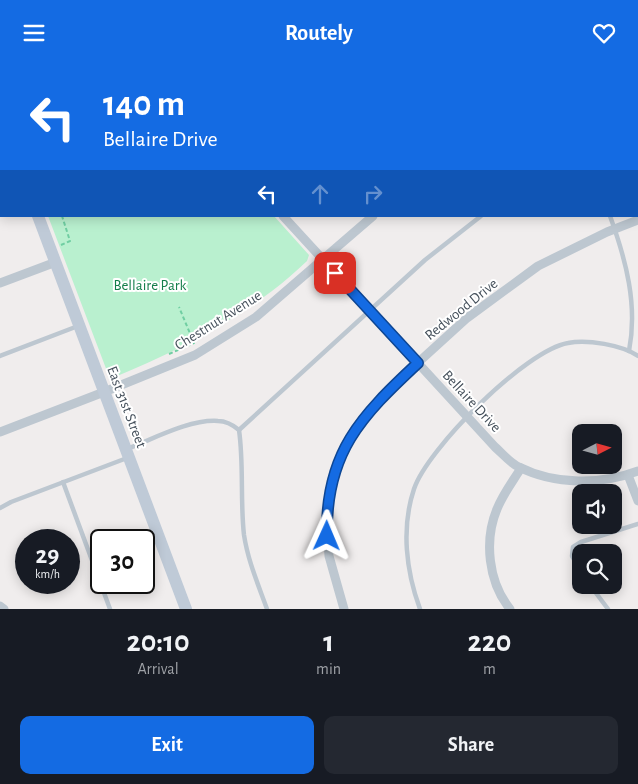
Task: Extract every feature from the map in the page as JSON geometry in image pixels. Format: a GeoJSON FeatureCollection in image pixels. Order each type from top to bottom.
{"type":"FeatureCollection","features":[{"type":"Feature","properties":{"kind":"street","name":"East 31st Street"},"geometry":{"type":"LineString","coordinates":[[38,217],[186,609]]}},
{"type":"Feature","properties":{"kind":"street","name":"Bellaire Drive"},"geometry":{"type":"LineString","coordinates":[[284,217],[509,460],[521,468],[550,477],[574,481],[599,481],[638,471]]}},
{"type":"Feature","properties":{"kind":"street","name":"Chestnut Avenue"},"geometry":{"type":"LineString","coordinates":[[0,433],[194,355],[256,317],[372,217]]}},
{"type":"Feature","properties":{"kind":"street","name":"Redwood Drive"},"geometry":{"type":"LineString","coordinates":[[344,609],[333,574],[327,536],[328,501],[332,479],[340,456],[359,424],[389,389],[467,318],[538,266],[614,229],[638,220]]}},
{"type":"Feature","properties":{"kind":"street"},"geometry":{"type":"LineString","coordinates":[[0,283],[56,263]]}},
{"type":"Feature","properties":{"kind":"street"},"geometry":{"type":"LineString","coordinates":[[510,609],[500,594],[492,572],[490,537],[497,509],[521,468]]}},
{"type":"Feature","properties":{"kind":"street"},"geometry":{"type":"LineString","coordinates":[[628,475],[638,501]]}},
{"type":"Feature","properties":{"kind":"street"},"geometry":{"type":"LineString","coordinates":[[0,606],[4,609]]}},
{"type":"Feature","properties":{"kind":"lane"},"geometry":{"type":"LineString","coordinates":[[239,430],[425,260],[480,217]]}},
{"type":"Feature","properties":{"kind":"lane"},"geometry":{"type":"LineString","coordinates":[[610,217],[630,281],[633,319],[629,351]]}},
{"type":"Feature","properties":{"kind":"lane"},"geometry":{"type":"LineString","coordinates":[[0,356],[80,326]]}},
{"type":"Feature","properties":{"kind":"lane"},"geometry":{"type":"LineString","coordinates":[[420,609],[409,573],[406,543],[410,504],[418,477],[440,447],[468,416],[520,369],[536,356],[554,347],[568,343],[595,343],[629,351],[638,356]]}},
{"type":"Feature","properties":{"kind":"lane"},"geometry":{"type":"LineString","coordinates":[[0,508],[190,425],[218,421],[228,423],[239,430],[242,451],[244,532],[248,559],[267,609]]}},
{"type":"Feature","properties":{"kind":"lane"},"geometry":{"type":"LineString","coordinates":[[63,482],[110,609]]}},
{"type":"Feature","properties":{"kind":"lane"},"geometry":{"type":"LineString","coordinates":[[578,544],[638,524]]}},
{"type":"Feature","properties":{"kind":"lane"},"geometry":{"type":"LineString","coordinates":[[597,594],[608,609]]}},
{"type":"Feature","properties":{"kind":"path"},"geometry":{"type":"LineString","coordinates":[[62,217],[70,241],[61,244],[63,251]]}},
{"type":"Feature","properties":{"kind":"path"},"geometry":{"type":"LineString","coordinates":[[170,354],[194,343],[179,307]]}},
{"type":"Feature","properties":{"kind":"path"},"geometry":{"type":"LineString","coordinates":[[106,364],[110,373],[120,377]]}},
{"type":"Feature","properties":{"kind":"green space","name":"Bellaire Park"},"geometry":{"type":"Polygon","coordinates":[[[48,217],[275,217],[309,255],[307,261],[281,284],[234,317],[173,351],[110,379],[48,217]]]}},
{"type":"Feature","properties":{"kind":"route"},"geometry":{"type":"LineString","coordinates":[[327,536],[328,501],[332,479],[340,456],[359,424],[372,407],[418,363],[335,273]]}}]}
